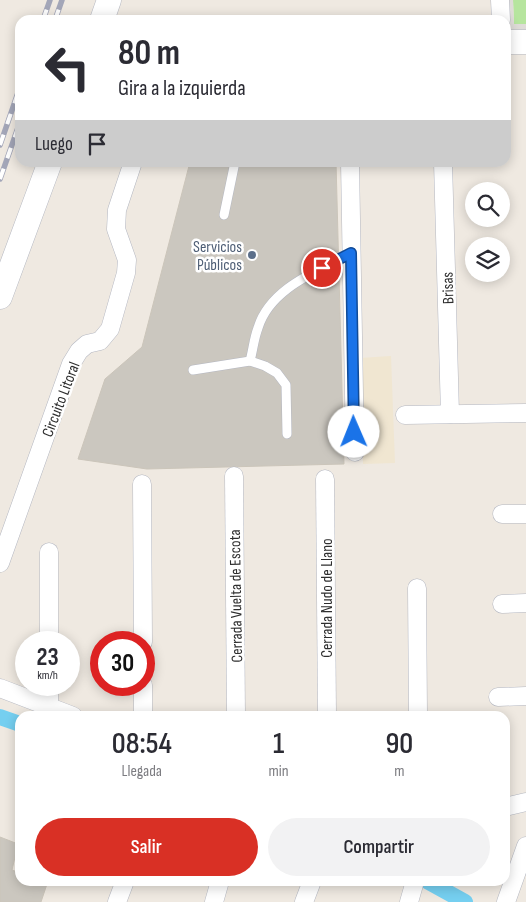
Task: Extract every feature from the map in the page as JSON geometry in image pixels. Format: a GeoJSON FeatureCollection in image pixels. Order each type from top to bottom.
{"type":"FeatureCollection","features":[{"type":"Feature","properties":{"kind":"street"},"geometry":{"type":"LineString","coordinates":[[104,15],[109,0]]}},
{"type":"Feature","properties":{"kind":"street"},"geometry":{"type":"LineString","coordinates":[[500,0],[501,15]]}},
{"type":"Feature","properties":{"kind":"street"},"geometry":{"type":"LineString","coordinates":[[511,42],[526,42]]}},
{"type":"Feature","properties":{"kind":"street"},"geometry":{"type":"LineString","coordinates":[[0,297],[48,167]]}},
{"type":"Feature","properties":{"kind":"street","name":"Circuito Litoral"},"geometry":{"type":"LineString","coordinates":[[0,563],[71,364],[79,351],[88,344],[100,341],[110,329],[126,272],[127,260],[116,229],[117,210],[131,167]]}},
{"type":"Feature","properties":{"kind":"street"},"geometry":{"type":"LineString","coordinates":[[350,167],[355,452]]}},
{"type":"Feature","properties":{"kind":"street","name":"Brisas"},"geometry":{"type":"LineString","coordinates":[[443,167],[450,414]]}},
{"type":"Feature","properties":{"kind":"street"},"geometry":{"type":"LineString","coordinates":[[405,415],[526,413]]}},
{"type":"Feature","properties":{"kind":"street","name":"Cerrada Vuelta de Escota"},"geometry":{"type":"LineString","coordinates":[[234,476],[236,711]]}},
{"type":"Feature","properties":{"kind":"street","name":"Cerrada Nudo de Llano"},"geometry":{"type":"LineString","coordinates":[[325,479],[327,711]]}},
{"type":"Feature","properties":{"kind":"street"},"geometry":{"type":"LineString","coordinates":[[142,484],[143,631]]}},
{"type":"Feature","properties":{"kind":"street"},"geometry":{"type":"LineString","coordinates":[[502,514],[526,514]]}},
{"type":"Feature","properties":{"kind":"street"},"geometry":{"type":"LineString","coordinates":[[49,552],[49,631]]}},
{"type":"Feature","properties":{"kind":"street"},"geometry":{"type":"LineString","coordinates":[[416,588],[418,711]]}},
{"type":"Feature","properties":{"kind":"street"},"geometry":{"type":"LineString","coordinates":[[502,604],[526,603]]}},
{"type":"Feature","properties":{"kind":"street"},"geometry":{"type":"LineString","coordinates":[[0,688],[60,711]]}},
{"type":"Feature","properties":{"kind":"street"},"geometry":{"type":"LineString","coordinates":[[49,696],[49,707]]}},
{"type":"Feature","properties":{"kind":"street"},"geometry":{"type":"LineString","coordinates":[[143,696],[143,711]]}},
{"type":"Feature","properties":{"kind":"street"},"geometry":{"type":"LineString","coordinates":[[498,697],[526,696]]}},
{"type":"Feature","properties":{"kind":"street"},"geometry":{"type":"LineString","coordinates":[[510,806],[526,802]]}},
{"type":"Feature","properties":{"kind":"street"},"geometry":{"type":"LineString","coordinates":[[506,902],[526,846]]}},
{"type":"Feature","properties":{"kind":"street"},"geometry":{"type":"LineString","coordinates":[[118,902],[123,886]]}},
{"type":"Feature","properties":{"kind":"street"},"geometry":{"type":"LineString","coordinates":[[214,902],[219,886]]}},
{"type":"Feature","properties":{"kind":"street"},"geometry":{"type":"LineString","coordinates":[[304,902],[310,886]]}},
{"type":"Feature","properties":{"kind":"street"},"geometry":{"type":"LineString","coordinates":[[409,902],[414,886]]}},
{"type":"Feature","properties":{"kind":"lane"},"geometry":{"type":"LineString","coordinates":[[224,216],[234,167]]}},
{"type":"Feature","properties":{"kind":"lane"},"geometry":{"type":"LineString","coordinates":[[250,362],[258,326],[270,304],[293,284],[351,253]]}},
{"type":"Feature","properties":{"kind":"lane"},"geometry":{"type":"LineString","coordinates":[[193,370],[250,362],[265,366],[277,373],[286,384],[288,434]]}},
{"type":"Feature","properties":{"kind":"shaded area"},"geometry":{"type":"Polygon","coordinates":[[[500,0],[513,0],[514,24],[526,24],[526,42],[511,42],[511,15],[504,15],[500,0]]]}},
{"type":"Feature","properties":{"kind":"shaded area"},"geometry":{"type":"Polygon","coordinates":[[[391,356],[395,463],[363,464],[360,358],[391,356]]]}},
{"type":"Feature","properties":{"kind":"green space"},"geometry":{"type":"Polygon","coordinates":[[[513,0],[526,0],[526,24],[514,24],[513,0]]]}},
{"type":"Feature","properties":{"kind":"building","name":"Servicios Públicos"},"geometry":{"type":"Polygon","coordinates":[[[189,167],[336,167],[344,464],[147,469],[78,459],[105,379],[142,347],[189,167]]]}},
{"type":"Feature","properties":{"kind":"building"},"geometry":{"type":"Polygon","coordinates":[[[0,837],[15,843],[15,857],[12,870],[15,871],[15,886],[46,886],[41,902],[0,902],[0,837]]]}},
{"type":"Feature","properties":{"kind":"waterway"},"geometry":{"type":"LineString","coordinates":[[0,717],[15,722]]}},
{"type":"Feature","properties":{"kind":"waterway"},"geometry":{"type":"LineString","coordinates":[[436,886],[465,902]]}},
{"type":"Feature","properties":{"kind":"railway"},"geometry":{"type":"LineString","coordinates":[[45,15],[50,0]]}},
{"type":"Feature","properties":{"kind":"railway"},"geometry":{"type":"LineString","coordinates":[[57,15],[62,0]]}},
{"type":"Feature","properties":{"kind":"railway"},"geometry":{"type":"LineString","coordinates":[[0,145],[15,102]]}},
{"type":"Feature","properties":{"kind":"railway"},"geometry":{"type":"LineString","coordinates":[[0,179],[15,136]]}},
{"type":"Feature","properties":{"kind":"place","name":"Servicios Públicos"},"geometry":{"type":"Point","coordinates":[252,255]}},
{"type":"Feature","properties":{"kind":"route"},"geometry":{"type":"LineString","coordinates":[[322,268],[351,253],[354,432]]}}]}
